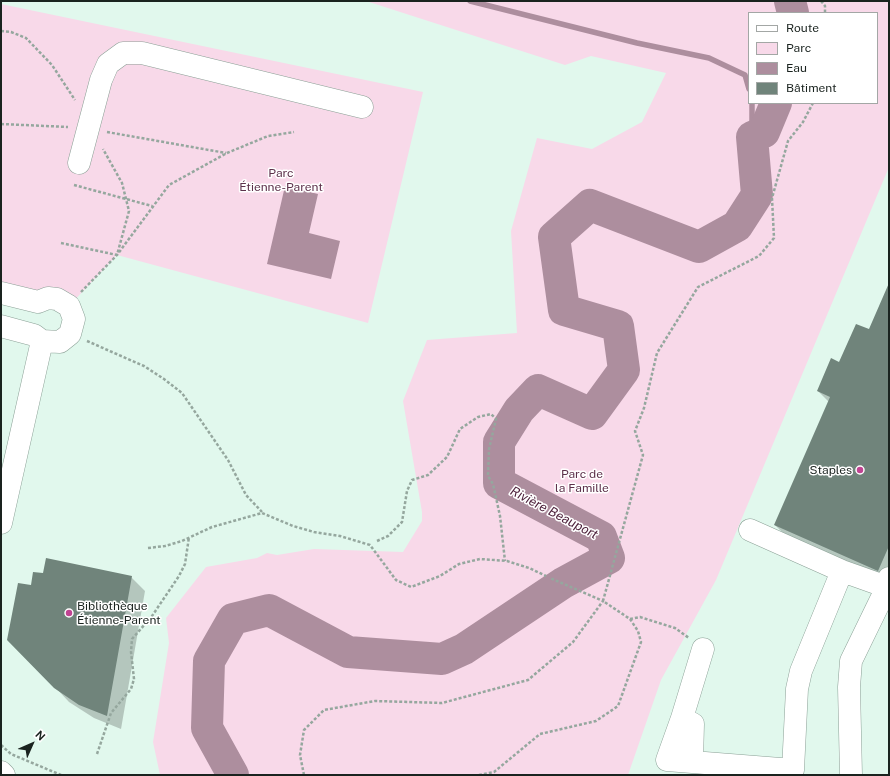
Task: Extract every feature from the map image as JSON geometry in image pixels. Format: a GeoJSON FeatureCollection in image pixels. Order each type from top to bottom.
{"type":"FeatureCollection","features":[{"type":"Feature","properties":{"kind":"street"},"geometry":{"type":"LineString","coordinates":[[79,163],[101,80],[108,64],[123,53],[142,53],[362,107]]}},
{"type":"Feature","properties":{"kind":"street"},"geometry":{"type":"LineString","coordinates":[[1,293],[38,302],[48,298],[57,299],[68,306],[74,319],[70,334],[60,342],[42,341],[34,335],[1,326]]}},
{"type":"Feature","properties":{"kind":"street"},"geometry":{"type":"LineString","coordinates":[[1,523],[42,341]]}},
{"type":"Feature","properties":{"kind":"street"},"geometry":{"type":"LineString","coordinates":[[750,530],[842,571],[888,582],[879,619],[851,661],[849,687],[851,775]]}},
{"type":"Feature","properties":{"kind":"street"},"geometry":{"type":"LineString","coordinates":[[703,648],[682,718],[667,760],[692,761],[744,768],[793,770],[797,689],[800,671],[842,571]]}},
{"type":"Feature","properties":{"kind":"street"},"geometry":{"type":"LineString","coordinates":[[1,772],[4,775]]}},
{"type":"Feature","properties":{"kind":"path"},"geometry":{"type":"LineString","coordinates":[[821,1],[825,6],[825,12]]}},
{"type":"Feature","properties":{"kind":"path"},"geometry":{"type":"LineString","coordinates":[[304,775],[300,755],[304,730],[324,710],[375,701],[442,703],[528,680],[573,642],[603,602],[643,455],[635,431],[644,408],[657,353],[698,287],[759,256],[774,238],[772,198],[788,141],[803,122],[812,104]]}},
{"type":"Feature","properties":{"kind":"path"},"geometry":{"type":"LineString","coordinates":[[1,124],[89,128],[227,153]]}},
{"type":"Feature","properties":{"kind":"path"},"geometry":{"type":"LineString","coordinates":[[68,306],[117,255],[169,185],[227,153],[268,136],[294,132]]}},
{"type":"Feature","properties":{"kind":"path"},"geometry":{"type":"LineString","coordinates":[[74,185],[152,206]]}},
{"type":"Feature","properties":{"kind":"path"},"geometry":{"type":"LineString","coordinates":[[61,243],[117,255]]}},
{"type":"Feature","properties":{"kind":"path"},"geometry":{"type":"LineString","coordinates":[[70,334],[144,366],[182,393],[228,460],[246,495],[262,513],[293,526],[314,532],[340,536],[370,545],[396,580],[411,587],[440,576],[460,564],[480,559],[505,561],[528,568],[546,576]]}},
{"type":"Feature","properties":{"kind":"path"},"geometry":{"type":"LineString","coordinates":[[377,542],[388,536],[402,522],[406,491],[412,480],[428,475],[447,457],[460,429],[478,417],[491,414],[496,419],[489,449],[488,476],[493,484],[500,516],[505,561]]}},
{"type":"Feature","properties":{"kind":"path"},"geometry":{"type":"LineString","coordinates":[[148,548],[165,546],[190,537],[212,526],[262,513]]}},
{"type":"Feature","properties":{"kind":"path"},"geometry":{"type":"LineString","coordinates":[[96,754],[111,713],[131,689],[134,679],[130,652],[132,639],[152,616],[179,576],[185,564],[190,537]]}},
{"type":"Feature","properties":{"kind":"path"},"geometry":{"type":"LineString","coordinates":[[479,775],[494,772],[540,734],[596,721],[618,706],[641,642],[638,631],[630,619],[603,602],[550,578]]}},
{"type":"Feature","properties":{"kind":"path"},"geometry":{"type":"LineString","coordinates":[[630,619],[640,617],[675,628],[703,648]]}},
{"type":"Feature","properties":{"kind":"path"},"geometry":{"type":"LineString","coordinates":[[1,745],[11,754],[61,775]]}},
{"type":"Feature","properties":{"kind":"green space","name":"Parc de la Famille"},"geometry":{"type":"Polygon","coordinates":[[[366,1],[889,1],[889,167],[716,580],[661,680],[628,775],[160,775],[153,742],[169,643],[166,618],[206,567],[257,558],[267,553],[277,555],[314,549],[403,552],[422,521],[422,512],[403,401],[427,340],[517,333],[511,231],[537,138],[592,149],[642,122],[666,73],[591,56],[565,65],[366,1]]]}},
{"type":"Feature","properties":{"kind":"green space","name":"Parc Étienne-Parent"},"geometry":{"type":"Polygon","coordinates":[[[1,4],[423,92],[368,323],[117,255],[69,306],[1,293],[1,4]]]}},
{"type":"Feature","properties":{"kind":"water"},"geometry":{"type":"Polygon","coordinates":[[[285,186],[318,194],[309,233],[340,241],[331,279],[267,264],[285,186]]]}},
{"type":"Feature","properties":{"kind":"building"},"geometry":{"type":"Polygon","coordinates":[[[889,283],[889,546],[878,571],[774,525],[830,397],[817,391],[831,358],[839,362],[856,324],[869,329],[889,283]]]}},
{"type":"Feature","properties":{"kind":"building","name":"Bibliothèque Étienne-Parent"},"geometry":{"type":"Polygon","coordinates":[[[46,558],[132,576],[107,716],[79,705],[54,688],[7,640],[18,583],[31,585],[33,572],[43,573],[46,558]]]}},
{"type":"Feature","properties":{"kind":"waterway"},"geometry":{"type":"LineString","coordinates":[[470,1],[637,43],[709,58],[745,75],[748,86]]}},
{"type":"Feature","properties":{"kind":"waterway","name":"Rivière Beauport"},"geometry":{"type":"LineString","coordinates":[[790,1],[793,12]]}},
{"type":"Feature","properties":{"kind":"waterway"},"geometry":{"type":"LineString","coordinates":[[752,104],[752,137]]}},
{"type":"Feature","properties":{"kind":"waterway","name":"Rivière Beauport"},"geometry":{"type":"LineString","coordinates":[[233,775],[207,728],[209,661],[233,619],[269,610],[348,652],[442,659],[464,649],[563,583],[609,558],[601,537],[499,483],[499,442],[519,410],[538,390],[592,414],[624,370],[618,326],[564,310],[554,237],[590,205],[699,247],[737,226],[757,195],[752,137],[764,132],[776,104]]}},
{"type":"Feature","properties":{"kind":"place","name":"Staples"},"geometry":{"type":"Point","coordinates":[860,470]}},
{"type":"Feature","properties":{"kind":"place","name":"Bibliothèque Étienne-Parent"},"geometry":{"type":"Point","coordinates":[69,613]}}]}
